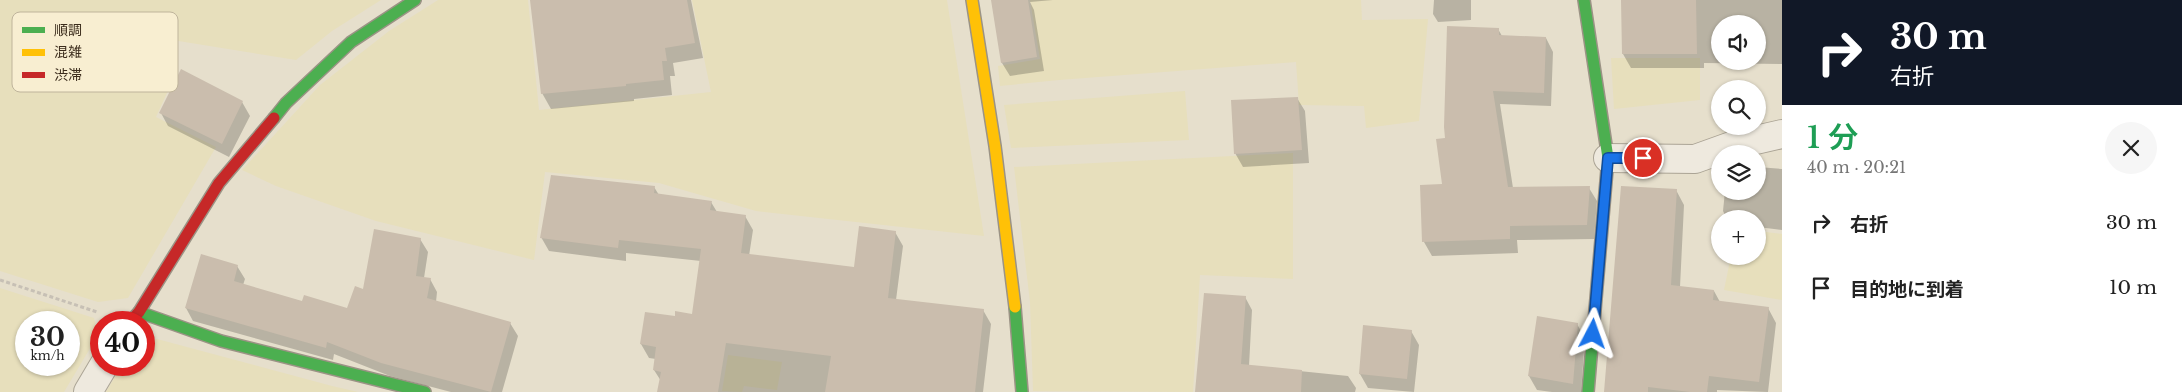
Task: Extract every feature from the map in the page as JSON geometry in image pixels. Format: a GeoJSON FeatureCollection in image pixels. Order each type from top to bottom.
{"type":"FeatureCollection","features":[{"type":"Feature","properties":{"kind":"street"},"geometry":{"type":"LineString","coordinates":[[140,311],[219,183],[286,103],[351,42],[415,0]]}},
{"type":"Feature","properties":{"kind":"street"},"geometry":{"type":"LineString","coordinates":[[972,0],[987,84],[1014,284],[1022,392]]}},
{"type":"Feature","properties":{"kind":"street"},"geometry":{"type":"LineString","coordinates":[[1584,0],[1608,158],[1588,392]]}},
{"type":"Feature","properties":{"kind":"street"},"geometry":{"type":"LineString","coordinates":[[1608,158],[1695,159],[1734,145],[1782,134]]}},
{"type":"Feature","properties":{"kind":"street"},"geometry":{"type":"LineString","coordinates":[[155,318],[221,341],[425,392]]}},
{"type":"Feature","properties":{"kind":"street"},"geometry":{"type":"LineString","coordinates":[[88,392],[97,376]]}},
{"type":"Feature","properties":{"kind":"path"},"geometry":{"type":"LineString","coordinates":[[0,280],[92,311]]}},
{"type":"Feature","properties":{"kind":"shaded area"},"geometry":{"type":"Polygon","coordinates":[[[0,0],[381,0],[332,31],[296,60],[178,41],[178,12],[12,12],[12,92],[167,92],[156,117],[216,147],[128,298],[98,302],[0,271],[0,0]]]}},
{"type":"Feature","properties":{"kind":"shaded area"},"geometry":{"type":"Polygon","coordinates":[[[438,0],[528,0],[539,110],[711,92],[692,0],[947,0],[984,236],[756,211],[659,183],[545,172],[534,260],[376,221],[276,186],[242,170],[320,85],[389,31],[438,0]]]}},
{"type":"Feature","properties":{"kind":"shaded area"},"geometry":{"type":"Polygon","coordinates":[[[1030,0],[1361,0],[1362,20],[1428,19],[1419,121],[1366,128],[1364,106],[1299,105],[1296,62],[1000,86],[998,66],[1040,59],[1030,0]]]}},
{"type":"Feature","properties":{"kind":"shaded area"},"geometry":{"type":"Polygon","coordinates":[[[1611,58],[1700,58],[1700,100],[1614,109],[1611,58]]]}},
{"type":"Feature","properties":{"kind":"shaded area"},"geometry":{"type":"Polygon","coordinates":[[[1185,91],[1189,140],[1011,148],[1004,105],[1185,91]]]}},
{"type":"Feature","properties":{"kind":"shaded area"},"geometry":{"type":"Polygon","coordinates":[[[1293,153],[1293,279],[1200,275],[1193,392],[1033,391],[1030,302],[1014,167],[1293,153]]]}},
{"type":"Feature","properties":{"kind":"shaded area"},"geometry":{"type":"Polygon","coordinates":[[[1766,232],[1782,234],[1782,300],[1724,290],[1729,265],[1766,265],[1766,232]]]}},
{"type":"Feature","properties":{"kind":"shaded area"},"geometry":{"type":"Polygon","coordinates":[[[0,288],[72,311],[15,311],[15,376],[74,376],[64,392],[0,392],[0,288]]]}},
{"type":"Feature","properties":{"kind":"shaded area"},"geometry":{"type":"Polygon","coordinates":[[[80,314],[90,317],[90,348],[80,365],[80,314]]]}},
{"type":"Feature","properties":{"kind":"shaded area"},"geometry":{"type":"Polygon","coordinates":[[[155,339],[358,392],[106,392],[115,376],[155,376],[155,339]]]}},
{"type":"Feature","properties":{"kind":"shaded area"},"geometry":{"type":"Polygon","coordinates":[[[728,355],[782,362],[777,390],[744,386],[742,392],[722,391],[728,355]]]}},
{"type":"Feature","properties":{"kind":"building"},"geometry":{"type":"Polygon","coordinates":[[[530,0],[687,0],[695,43],[665,48],[667,61],[662,61],[664,80],[626,84],[626,86],[541,94],[530,0]]]}},
{"type":"Feature","properties":{"kind":"building"},"geometry":{"type":"Polygon","coordinates":[[[991,0],[1028,0],[1037,57],[1001,63],[991,0]]]}},
{"type":"Feature","properties":{"kind":"building"},"geometry":{"type":"Polygon","coordinates":[[[1621,0],[1696,0],[1697,54],[1622,54],[1621,0]]]}},
{"type":"Feature","properties":{"kind":"building"},"geometry":{"type":"Polygon","coordinates":[[[1447,26],[1499,28],[1499,35],[1546,37],[1544,93],[1493,91],[1508,187],[1590,186],[1587,225],[1510,226],[1510,239],[1422,242],[1420,185],[1442,184],[1436,139],[1445,138],[1447,26]]]}},
{"type":"Feature","properties":{"kind":"building"},"geometry":{"type":"Polygon","coordinates":[[[181,69],[243,101],[222,144],[159,113],[170,92],[178,92],[178,75],[181,69]]]}},
{"type":"Feature","properties":{"kind":"building"},"geometry":{"type":"Polygon","coordinates":[[[1298,97],[1302,150],[1234,154],[1231,100],[1298,97]]]}},
{"type":"Feature","properties":{"kind":"building"},"geometry":{"type":"Polygon","coordinates":[[[551,175],[655,186],[654,193],[712,201],[710,210],[746,215],[741,253],[854,267],[859,226],[896,231],[888,298],[984,309],[975,392],[825,392],[831,356],[726,343],[718,392],[657,392],[661,372],[653,370],[656,347],[640,344],[645,312],[675,316],[675,311],[692,314],[701,249],[619,240],[618,248],[540,238],[551,175]]]}},
{"type":"Feature","properties":{"kind":"building"},"geometry":{"type":"Polygon","coordinates":[[[1621,186],[1677,189],[1671,285],[1714,290],[1713,300],[1769,307],[1759,382],[1709,376],[1707,392],[1648,387],[1648,392],[1604,392],[1621,186]]]}},
{"type":"Feature","properties":{"kind":"building"},"geometry":{"type":"Polygon","coordinates":[[[374,229],[421,238],[416,276],[431,278],[427,298],[511,322],[491,392],[381,363],[327,342],[326,348],[185,308],[201,254],[238,265],[234,281],[302,301],[304,295],[347,308],[355,286],[363,289],[374,229]]]}},
{"type":"Feature","properties":{"kind":"building"},"geometry":{"type":"Polygon","coordinates":[[[1204,293],[1246,296],[1241,364],[1302,370],[1301,392],[1195,392],[1204,293]]]}},
{"type":"Feature","properties":{"kind":"building"},"geometry":{"type":"Polygon","coordinates":[[[1537,316],[1578,323],[1573,384],[1528,376],[1537,316]]]}},
{"type":"Feature","properties":{"kind":"building"},"geometry":{"type":"Polygon","coordinates":[[[1363,325],[1412,330],[1407,379],[1359,374],[1363,325]]]}},
{"type":"Feature","properties":{"kind":"traffic: fast"},"geometry":{"type":"LineString","coordinates":[[274,118],[286,103],[351,42],[415,0]]}},
{"type":"Feature","properties":{"kind":"traffic: fast"},"geometry":{"type":"LineString","coordinates":[[1584,0],[1608,158],[1588,392]]}},
{"type":"Feature","properties":{"kind":"traffic: fast"},"geometry":{"type":"LineString","coordinates":[[1015,307],[1022,392]]}},
{"type":"Feature","properties":{"kind":"traffic: fast"},"geometry":{"type":"LineString","coordinates":[[155,318],[221,341],[425,392]]}},
{"type":"Feature","properties":{"kind":"traffic: slow"},"geometry":{"type":"LineString","coordinates":[[972,0],[995,146],[1015,307]]}},
{"type":"Feature","properties":{"kind":"traffic: jam"},"geometry":{"type":"LineString","coordinates":[[140,311],[219,183],[274,118]]}},
{"type":"Feature","properties":{"kind":"route"},"geometry":{"type":"LineString","coordinates":[[1593,334],[1608,158],[1643,158]]}}]}
